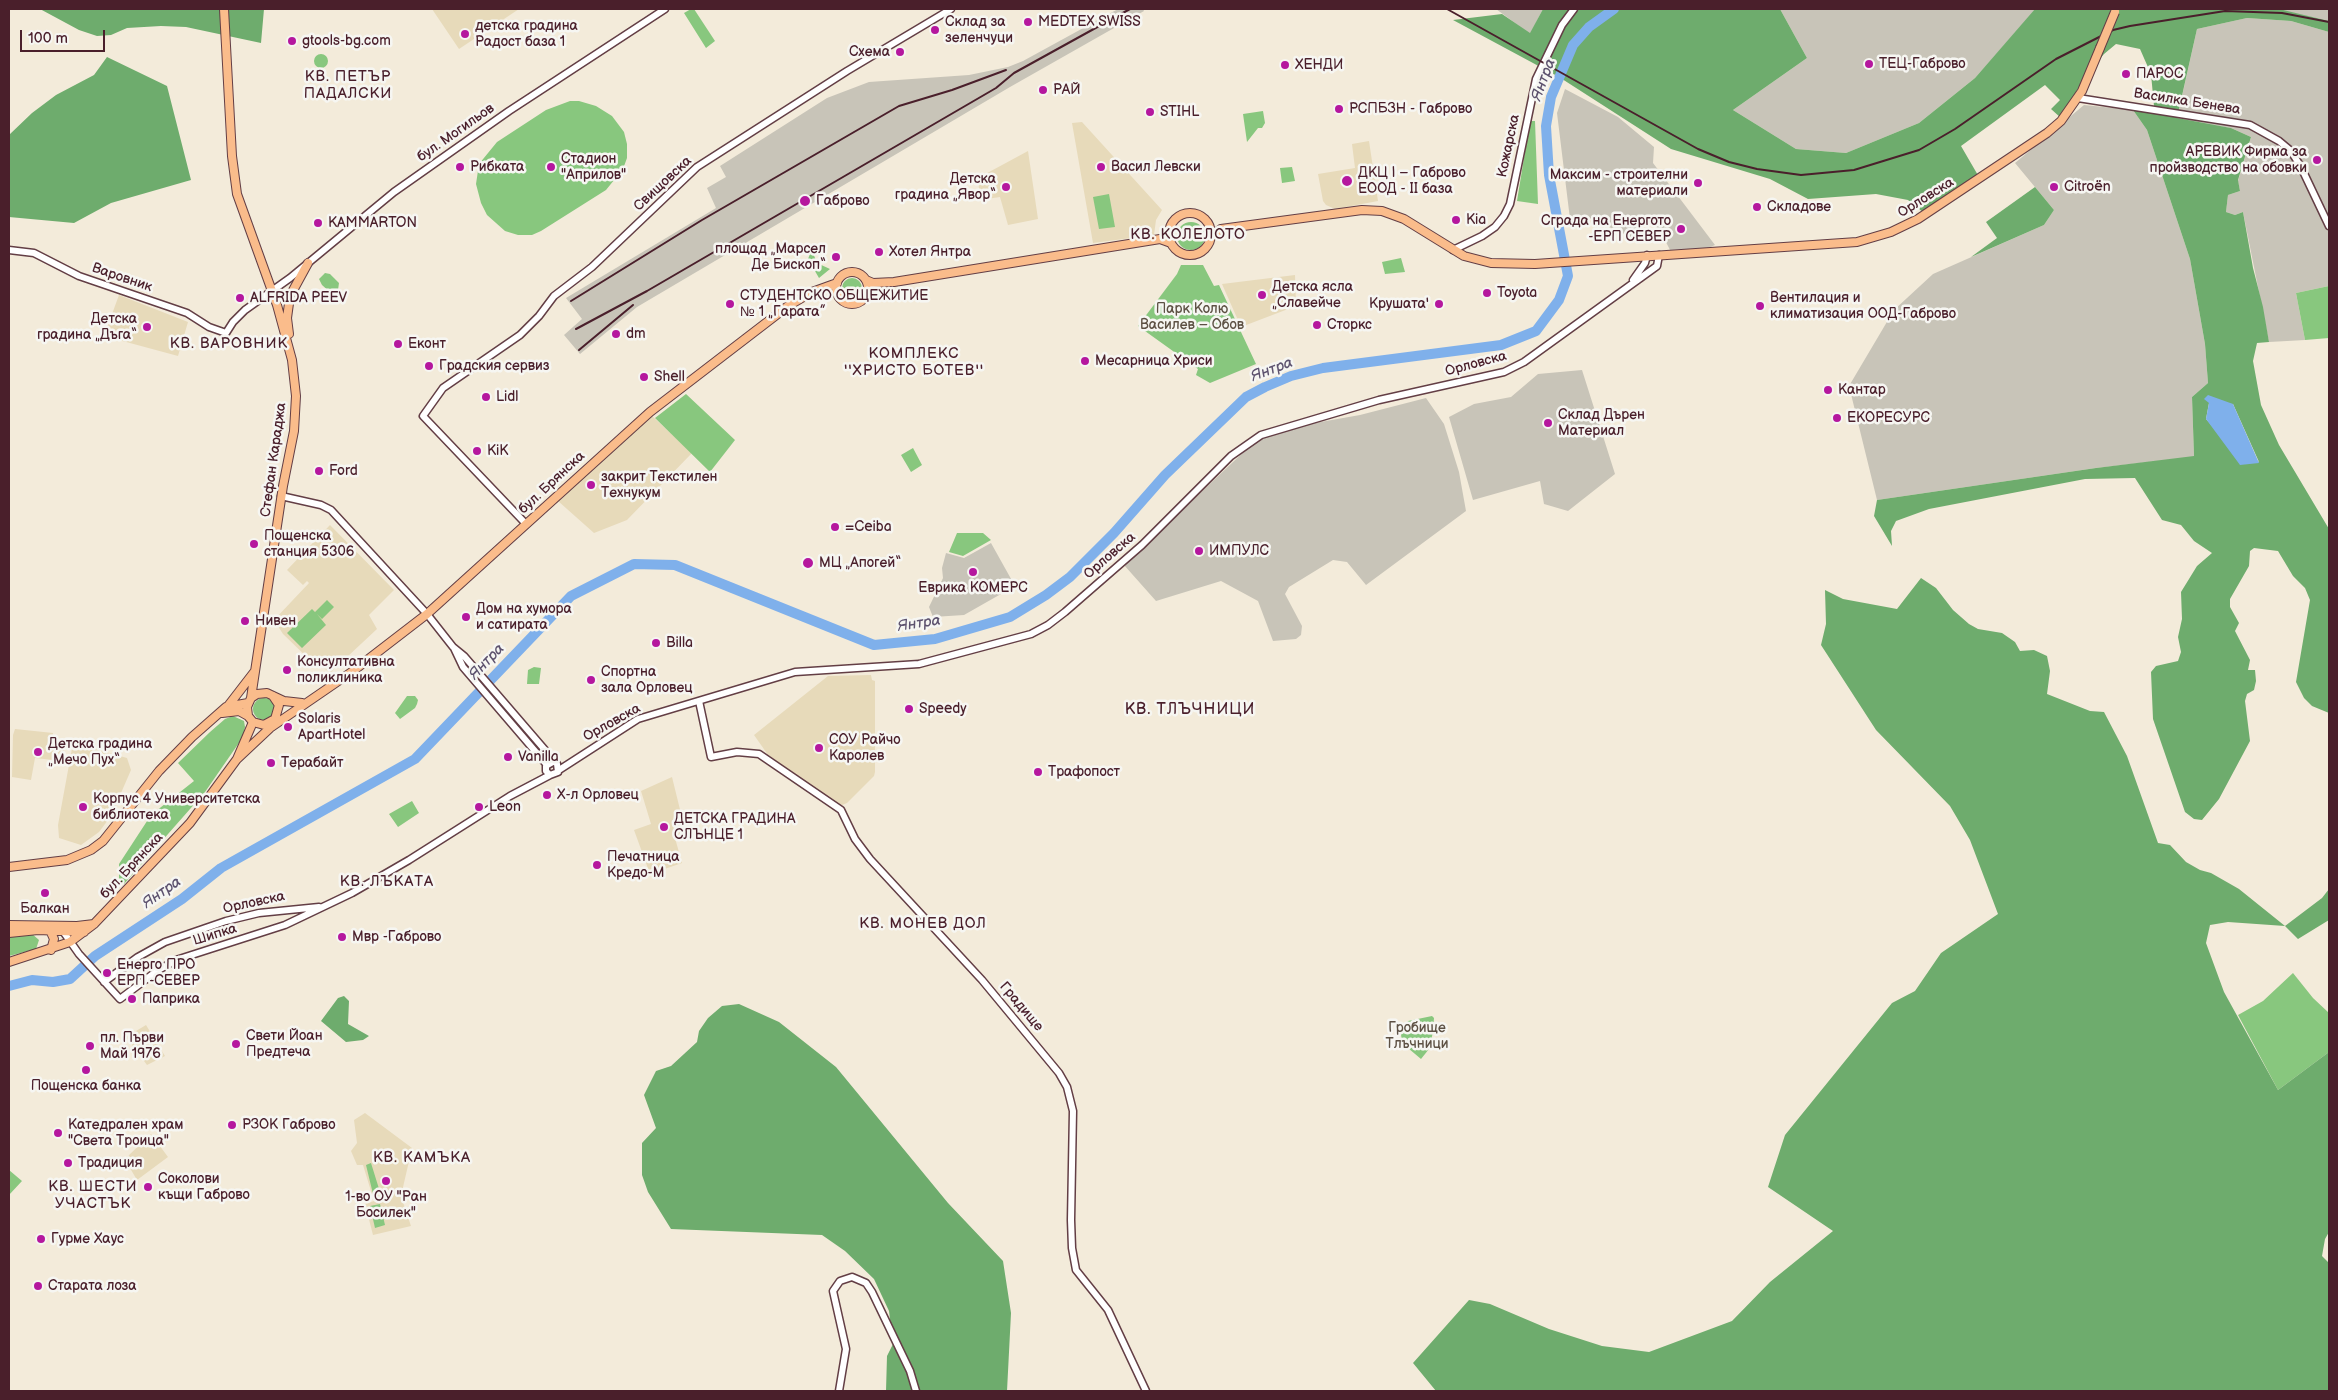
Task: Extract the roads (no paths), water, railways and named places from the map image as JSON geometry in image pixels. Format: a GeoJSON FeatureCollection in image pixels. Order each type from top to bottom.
{"type":"FeatureCollection","features":[{"type":"Feature","properties":{"kind":"main road","name":"Стефан Караджа"},"geometry":{"type":"LineString","coordinates":[[223,9],[232,156],[237,194],[272,291],[292,360],[296,410],[257,668],[250,700]]}},
{"type":"Feature","properties":{"kind":"main road","name":"Орловска"},"geometry":{"type":"LineString","coordinates":[[1647,255],[1857,242],[1891,232],[1923,216],[2038,140],[2061,121],[2078,98],[2115,10]]}},
{"type":"Feature","properties":{"kind":"main road"},"geometry":{"type":"LineString","coordinates":[[838,297],[837,283],[844,274],[852,272],[860,274],[866,280],[873,283],[894,282],[1160,239],[1171,244],[1181,253],[1193,255],[1204,249],[1211,237],[1221,229],[1352,210],[1377,210],[1412,224],[1453,250],[1482,262],[1535,264],[1647,255]]}},
{"type":"Feature","properties":{"kind":"main road"},"geometry":{"type":"LineString","coordinates":[[1160,239],[1179,215],[1188,212],[1198,214],[1221,229]]}},
{"type":"Feature","properties":{"kind":"main road"},"geometry":{"type":"LineString","coordinates":[[1206,220],[1210,227],[1211,237]]}},
{"type":"Feature","properties":{"kind":"main road"},"geometry":{"type":"LineString","coordinates":[[1170,225],[1168,234],[1171,244]]}},
{"type":"Feature","properties":{"kind":"main road"},"geometry":{"type":"LineString","coordinates":[[292,360],[287,318],[288,304],[293,286],[308,263]]}},
{"type":"Feature","properties":{"kind":"main road"},"geometry":{"type":"LineString","coordinates":[[818,290],[838,297],[845,303],[852,305],[862,302],[866,296],[869,290],[866,280]]}},
{"type":"Feature","properties":{"kind":"main road"},"geometry":{"type":"LineString","coordinates":[[866,296],[894,282]]}},
{"type":"Feature","properties":{"kind":"main road","name":"бул. Брянска"},"geometry":{"type":"LineString","coordinates":[[9,962],[70,942],[86,931],[190,823],[238,759],[270,728],[305,702],[353,671],[427,614],[650,412],[788,306],[818,290],[837,283]]}},
{"type":"Feature","properties":{"kind":"main road"},"geometry":{"type":"LineString","coordinates":[[257,668],[258,681],[277,702],[279,709],[275,719]]}},
{"type":"Feature","properties":{"kind":"main road"},"geometry":{"type":"LineString","coordinates":[[9,867],[67,860],[84,854],[98,846],[167,762],[192,736],[220,714],[257,668]]}},
{"type":"Feature","properties":{"kind":"main road"},"geometry":{"type":"LineString","coordinates":[[226,707],[269,694],[284,702],[305,702]]}},
{"type":"Feature","properties":{"kind":"main road"},"geometry":{"type":"LineString","coordinates":[[250,700],[251,719]]}},
{"type":"Feature","properties":{"kind":"main road"},"geometry":{"type":"LineString","coordinates":[[242,749],[268,724],[305,702]]}},
{"type":"Feature","properties":{"kind":"main road"},"geometry":{"type":"LineString","coordinates":[[220,714],[239,711],[260,725],[268,724]]}},
{"type":"Feature","properties":{"kind":"main road","name":"бул. Брянска"},"geometry":{"type":"LineString","coordinates":[[238,759],[251,719]]}},
{"type":"Feature","properties":{"kind":"main road"},"geometry":{"type":"LineString","coordinates":[[60,928],[94,924]]}},
{"type":"Feature","properties":{"kind":"main road"},"geometry":{"type":"LineString","coordinates":[[9,925],[86,931]]}},
{"type":"Feature","properties":{"kind":"main road"},"geometry":{"type":"LineString","coordinates":[[9,933],[48,928]]}},
{"type":"Feature","properties":{"kind":"main road"},"geometry":{"type":"LineString","coordinates":[[48,928],[54,940],[50,950]]}},
{"type":"Feature","properties":{"kind":"street","name":"бул. Могильов"},"geometry":{"type":"LineString","coordinates":[[226,333],[233,322],[245,310],[308,263],[394,192],[471,136],[665,9]]}},
{"type":"Feature","properties":{"kind":"street","name":"Свищовска"},"geometry":{"type":"LineString","coordinates":[[526,524],[423,416],[443,388],[520,335],[539,316],[554,296],[592,267],[697,167],[847,71],[951,9]]}},
{"type":"Feature","properties":{"kind":"street","name":"Кожарска"},"geometry":{"type":"LineString","coordinates":[[1453,250],[1495,227],[1508,210],[1536,79],[1562,25],[1574,9]]}},
{"type":"Feature","properties":{"kind":"street","name":"Василка Бенева"},"geometry":{"type":"LineString","coordinates":[[2078,98],[2250,125],[2279,141],[2291,151],[2302,167],[2329,226]]}},
{"type":"Feature","properties":{"kind":"street","name":"Варовник"},"geometry":{"type":"LineString","coordinates":[[9,250],[34,254],[79,276],[186,313],[209,327],[226,333]]}},
{"type":"Feature","properties":{"kind":"street","name":"Орловска"},"geometry":{"type":"LineString","coordinates":[[1631,283],[1645,263],[1647,255]]}},
{"type":"Feature","properties":{"kind":"street","name":"Орловска"},"geometry":{"type":"LineString","coordinates":[[557,766],[566,764],[638,719],[795,672],[919,664],[1031,634],[1048,625],[1065,612],[1142,545],[1231,456],[1261,435],[1379,400],[1504,372],[1524,362],[1657,266],[1659,255]]}},
{"type":"Feature","properties":{"kind":"street"},"geometry":{"type":"LineString","coordinates":[[282,496],[321,505],[330,510],[427,614],[453,647],[472,665],[557,766],[557,774],[548,771],[458,660],[453,647]]}},
{"type":"Feature","properties":{"kind":"street","name":"Градище"},"geometry":{"type":"LineString","coordinates":[[699,701],[711,757],[743,752],[758,754],[841,810],[855,839],[870,859],[982,980],[1058,1073],[1067,1087],[1074,1111],[1071,1230],[1076,1270],[1108,1310],[1146,1391]]}},
{"type":"Feature","properties":{"kind":"street"},"geometry":{"type":"LineString","coordinates":[[548,771],[557,766]]}},
{"type":"Feature","properties":{"kind":"street","name":"Орловска"},"geometry":{"type":"LineString","coordinates":[[104,982],[138,956],[165,942],[234,919],[293,908],[323,907],[373,881],[539,779],[548,771]]}},
{"type":"Feature","properties":{"kind":"street","name":"Шипка"},"geometry":{"type":"LineString","coordinates":[[104,982],[120,999],[157,971],[176,960],[258,935],[323,907]]}},
{"type":"Feature","properties":{"kind":"street"},"geometry":{"type":"LineString","coordinates":[[293,908],[298,919]]}},
{"type":"Feature","properties":{"kind":"street"},"geometry":{"type":"LineString","coordinates":[[60,928],[79,954],[104,982]]}},
{"type":"Feature","properties":{"kind":"street"},"geometry":{"type":"LineString","coordinates":[[839,1391],[846,1349],[834,1291],[840,1281],[852,1277],[866,1284],[872,1292],[910,1371],[916,1391]]}},
{"type":"Feature","properties":{"kind":"water"},"geometry":{"type":"Polygon","coordinates":[[[2208,395],[2233,404],[2259,463],[2240,465],[2206,419],[2209,403],[2204,399],[2208,395]]]}},
{"type":"Feature","properties":{"kind":"waterway","name":"Янтра"},"geometry":{"type":"LineString","coordinates":[[9,986],[32,980],[53,982],[70,979],[95,956],[182,899],[221,868],[415,759],[571,596],[634,564],[675,565],[874,645],[935,639],[1010,617],[1046,595],[1070,577],[1114,533],[1165,475],[1246,397],[1265,387],[1291,376],[1323,368],[1501,345],[1536,331],[1559,300],[1568,276],[1549,175],[1546,126],[1551,97],[1573,45],[1589,27],[1614,9]]}},
{"type":"Feature","properties":{"kind":"railway"},"geometry":{"type":"LineString","coordinates":[[576,329],[647,291],[996,88],[1014,73],[1130,9]]}},
{"type":"Feature","properties":{"kind":"railway"},"geometry":{"type":"LineString","coordinates":[[1447,9],[1698,149],[1729,162],[1757,169],[1801,175],[1854,170],[1919,150],[1955,129],[2056,59],[2113,30],[2225,11],[2282,13],[2329,22]]}},
{"type":"Feature","properties":{"kind":"railway"},"geometry":{"type":"LineString","coordinates":[[571,301],[702,220],[899,106],[952,90],[1006,70]]}},
{"type":"Feature","properties":{"kind":"railway"},"geometry":{"type":"LineString","coordinates":[[579,350],[633,305]]}},
{"type":"Feature","properties":{"kind":"place","name":"MEDTEX SWISS"},"geometry":{"type":"Point","coordinates":[1028,22]}},
{"type":"Feature","properties":{"kind":"place","name":"Склад за зеленчуци"},"geometry":{"type":"Point","coordinates":[935,30]}},
{"type":"Feature","properties":{"kind":"place","name":"детска градина Радост база 1"},"geometry":{"type":"Point","coordinates":[465,34]}},
{"type":"Feature","properties":{"kind":"place","name":"gtools-bg.com"},"geometry":{"type":"Point","coordinates":[292,41]}},
{"type":"Feature","properties":{"kind":"place","name":"Схема"},"geometry":{"type":"Point","coordinates":[900,52]}},
{"type":"Feature","properties":{"kind":"place","name":"ТЕЦ-Габрово"},"geometry":{"type":"Point","coordinates":[1869,64]}},
{"type":"Feature","properties":{"kind":"place","name":"ХЕНДИ"},"geometry":{"type":"Point","coordinates":[1285,65]}},
{"type":"Feature","properties":{"kind":"place","name":"ПАРОС"},"geometry":{"type":"Point","coordinates":[2126,74]}},
{"type":"Feature","properties":{"kind":"place","name":"РАЙ"},"geometry":{"type":"Point","coordinates":[1043,90]}},
{"type":"Feature","properties":{"kind":"place","name":"РСПБЗН - Габрово"},"geometry":{"type":"Point","coordinates":[1339,109]}},
{"type":"Feature","properties":{"kind":"place","name":"STIHL"},"geometry":{"type":"Point","coordinates":[1150,112]}},
{"type":"Feature","properties":{"kind":"place","name":"АРЕВИК Фирма за пройзводство на обовки"},"geometry":{"type":"Point","coordinates":[2317,160]}},
{"type":"Feature","properties":{"kind":"place","name":"Рибката"},"geometry":{"type":"Point","coordinates":[460,167]}},
{"type":"Feature","properties":{"kind":"place","name":"Стадион \"Априлов\""},"geometry":{"type":"Point","coordinates":[551,167]}},
{"type":"Feature","properties":{"kind":"place","name":"Васил Левски"},"geometry":{"type":"Point","coordinates":[1101,167]}},
{"type":"Feature","properties":{"kind":"place","name":"ДКЦ І – Габрово ЕООД - II база"},"geometry":{"type":"Point","coordinates":[1347,181]}},
{"type":"Feature","properties":{"kind":"place","name":"Максим - строителни материали"},"geometry":{"type":"Point","coordinates":[1698,183]}},
{"type":"Feature","properties":{"kind":"place","name":"Детска градина „Явор“"},"geometry":{"type":"Point","coordinates":[1006,187]}},
{"type":"Feature","properties":{"kind":"place","name":"Citroën"},"geometry":{"type":"Point","coordinates":[2054,187]}},
{"type":"Feature","properties":{"kind":"place","name":"Габрово"},"geometry":{"type":"Point","coordinates":[805,201]}},
{"type":"Feature","properties":{"kind":"place","name":"Складове"},"geometry":{"type":"Point","coordinates":[1757,207]}},
{"type":"Feature","properties":{"kind":"place","name":"Kia"},"geometry":{"type":"Point","coordinates":[1456,220]}},
{"type":"Feature","properties":{"kind":"place","name":"KAMMARTON"},"geometry":{"type":"Point","coordinates":[318,223]}},
{"type":"Feature","properties":{"kind":"place","name":"Сграда на Енергото -ЕРП СЕВЕР"},"geometry":{"type":"Point","coordinates":[1681,229]}},
{"type":"Feature","properties":{"kind":"place","name":"Хотел Янтра"},"geometry":{"type":"Point","coordinates":[879,252]}},
{"type":"Feature","properties":{"kind":"place","name":"площад „Марсел Де Бископ“"},"geometry":{"type":"Point","coordinates":[836,257]}},
{"type":"Feature","properties":{"kind":"place","name":"Toyota"},"geometry":{"type":"Point","coordinates":[1487,293]}},
{"type":"Feature","properties":{"kind":"place","name":"Детска ясла „Славейче"},"geometry":{"type":"Point","coordinates":[1262,295]}},
{"type":"Feature","properties":{"kind":"place","name":"ALFRIDA PEEV"},"geometry":{"type":"Point","coordinates":[240,298]}},
{"type":"Feature","properties":{"kind":"place","name":"СТУДЕНТСКО ОБЩЕЖИТИЕ № 1 „Гарата”"},"geometry":{"type":"Point","coordinates":[730,304]}},
{"type":"Feature","properties":{"kind":"place","name":"Крушата'"},"geometry":{"type":"Point","coordinates":[1439,304]}},
{"type":"Feature","properties":{"kind":"place","name":"Вентилация и климатизация ООД-Габрово"},"geometry":{"type":"Point","coordinates":[1760,306]}},
{"type":"Feature","properties":{"kind":"place","name":"Сторкс"},"geometry":{"type":"Point","coordinates":[1317,325]}},
{"type":"Feature","properties":{"kind":"place","name":"Детска градина „Дъга“"},"geometry":{"type":"Point","coordinates":[147,327]}},
{"type":"Feature","properties":{"kind":"place","name":"dm"},"geometry":{"type":"Point","coordinates":[616,334]}},
{"type":"Feature","properties":{"kind":"place","name":"Еконт"},"geometry":{"type":"Point","coordinates":[398,344]}},
{"type":"Feature","properties":{"kind":"place","name":"Месарница Хриси"},"geometry":{"type":"Point","coordinates":[1085,361]}},
{"type":"Feature","properties":{"kind":"place","name":"Градския сервиз"},"geometry":{"type":"Point","coordinates":[429,366]}},
{"type":"Feature","properties":{"kind":"place","name":"Shell"},"geometry":{"type":"Point","coordinates":[644,377]}},
{"type":"Feature","properties":{"kind":"place","name":"Кантар"},"geometry":{"type":"Point","coordinates":[1828,390]}},
{"type":"Feature","properties":{"kind":"place","name":"Lidl"},"geometry":{"type":"Point","coordinates":[486,397]}},
{"type":"Feature","properties":{"kind":"place","name":"ЕКОРЕСУРС"},"geometry":{"type":"Point","coordinates":[1837,418]}},
{"type":"Feature","properties":{"kind":"place","name":"Склад Дърен Материал"},"geometry":{"type":"Point","coordinates":[1548,423]}},
{"type":"Feature","properties":{"kind":"place","name":"KiK"},"geometry":{"type":"Point","coordinates":[477,451]}},
{"type":"Feature","properties":{"kind":"place","name":"Ford"},"geometry":{"type":"Point","coordinates":[319,471]}},
{"type":"Feature","properties":{"kind":"place","name":"закрит Текстилен Технукум"},"geometry":{"type":"Point","coordinates":[591,485]}},
{"type":"Feature","properties":{"kind":"place","name":"=Ceiba"},"geometry":{"type":"Point","coordinates":[835,527]}},
{"type":"Feature","properties":{"kind":"place","name":"Пощенска станция 5306"},"geometry":{"type":"Point","coordinates":[254,544]}},
{"type":"Feature","properties":{"kind":"place","name":"ИМПУЛС"},"geometry":{"type":"Point","coordinates":[1199,551]}},
{"type":"Feature","properties":{"kind":"place","name":"МЦ „Апогей“"},"geometry":{"type":"Point","coordinates":[808,563]}},
{"type":"Feature","properties":{"kind":"place","name":"Еврика КОМЕРС"},"geometry":{"type":"Point","coordinates":[973,572]}},
{"type":"Feature","properties":{"kind":"place","name":"Дом на хумора и сатирата"},"geometry":{"type":"Point","coordinates":[466,617]}},
{"type":"Feature","properties":{"kind":"place","name":"Нивен"},"geometry":{"type":"Point","coordinates":[245,621]}},
{"type":"Feature","properties":{"kind":"place","name":"Billa"},"geometry":{"type":"Point","coordinates":[656,643]}},
{"type":"Feature","properties":{"kind":"place","name":"Консултативна поликлиника"},"geometry":{"type":"Point","coordinates":[287,670]}},
{"type":"Feature","properties":{"kind":"place","name":"Спортна зала Орловец"},"geometry":{"type":"Point","coordinates":[591,680]}},
{"type":"Feature","properties":{"kind":"place","name":"Speedy"},"geometry":{"type":"Point","coordinates":[909,709]}},
{"type":"Feature","properties":{"kind":"place","name":"Solaris ApartHotel"},"geometry":{"type":"Point","coordinates":[288,727]}},
{"type":"Feature","properties":{"kind":"place","name":"СОУ Райчо Каролев"},"geometry":{"type":"Point","coordinates":[819,748]}},
{"type":"Feature","properties":{"kind":"place","name":"Детска градина „Мечо Пух“"},"geometry":{"type":"Point","coordinates":[38,752]}},
{"type":"Feature","properties":{"kind":"place","name":"Vanilla"},"geometry":{"type":"Point","coordinates":[508,757]}},
{"type":"Feature","properties":{"kind":"place","name":"Терабайт"},"geometry":{"type":"Point","coordinates":[271,763]}},
{"type":"Feature","properties":{"kind":"place","name":"Трафопост"},"geometry":{"type":"Point","coordinates":[1038,772]}},
{"type":"Feature","properties":{"kind":"place","name":"Х-л Орловец"},"geometry":{"type":"Point","coordinates":[547,795]}},
{"type":"Feature","properties":{"kind":"place","name":"Корпус 4 Университетска библиотека"},"geometry":{"type":"Point","coordinates":[83,807]}},
{"type":"Feature","properties":{"kind":"place","name":"Leon"},"geometry":{"type":"Point","coordinates":[479,807]}},
{"type":"Feature","properties":{"kind":"place","name":"ДЕТСКА ГРАДИНА СЛЪНЦЕ 1"},"geometry":{"type":"Point","coordinates":[664,827]}},
{"type":"Feature","properties":{"kind":"place","name":"Печатница Кредо-М"},"geometry":{"type":"Point","coordinates":[597,865]}},
{"type":"Feature","properties":{"kind":"place","name":"Балкан"},"geometry":{"type":"Point","coordinates":[45,893]}},
{"type":"Feature","properties":{"kind":"place","name":"Мвр -Габрово"},"geometry":{"type":"Point","coordinates":[342,937]}},
{"type":"Feature","properties":{"kind":"place","name":"Енерго ПРО ЕРП -СЕВЕР"},"geometry":{"type":"Point","coordinates":[107,973]}},
{"type":"Feature","properties":{"kind":"place","name":"Паприка"},"geometry":{"type":"Point","coordinates":[132,999]}},
{"type":"Feature","properties":{"kind":"place","name":"Свети Йоан Предтеча"},"geometry":{"type":"Point","coordinates":[236,1044]}},
{"type":"Feature","properties":{"kind":"place","name":"пл. Първи Май 1976"},"geometry":{"type":"Point","coordinates":[90,1046]}},
{"type":"Feature","properties":{"kind":"place","name":"Пощенска банка"},"geometry":{"type":"Point","coordinates":[86,1070]}},
{"type":"Feature","properties":{"kind":"place","name":"РЗОК Габрово"},"geometry":{"type":"Point","coordinates":[232,1125]}},
{"type":"Feature","properties":{"kind":"place","name":"Катедрален храм \"Света Троица\""},"geometry":{"type":"Point","coordinates":[58,1133]}},
{"type":"Feature","properties":{"kind":"place","name":"Традиция"},"geometry":{"type":"Point","coordinates":[68,1163]}},
{"type":"Feature","properties":{"kind":"place","name":"1-во ОУ \"Ран Босилек\""},"geometry":{"type":"Point","coordinates":[386,1181]}},
{"type":"Feature","properties":{"kind":"place","name":"Соколови къщи Габрово"},"geometry":{"type":"Point","coordinates":[148,1187]}},
{"type":"Feature","properties":{"kind":"place","name":"Гурме Хаус"},"geometry":{"type":"Point","coordinates":[41,1239]}},
{"type":"Feature","properties":{"kind":"place","name":"Старата лоза"},"geometry":{"type":"Point","coordinates":[38,1286]}},
{"type":"Feature","properties":{"kind":"district","name":"КВ. ПЕТЪР ПАДАЛСКИ"},"geometry":{"type":"Point","coordinates":[348,86]}},
{"type":"Feature","properties":{"kind":"district","name":"КВ. КОЛЕЛОТО"},"geometry":{"type":"Point","coordinates":[1188,235]}},
{"type":"Feature","properties":{"kind":"district","name":"КВ. ВАРОВНИК"},"geometry":{"type":"Point","coordinates":[229,344]}},
{"type":"Feature","properties":{"kind":"district","name":"КОМПЛЕКС ''ХРИСТО БОТЕВ''"},"geometry":{"type":"Point","coordinates":[914,362]}},
{"type":"Feature","properties":{"kind":"district","name":"КВ. ТЛЪЧНИЦИ"},"geometry":{"type":"Point","coordinates":[1190,710]}},
{"type":"Feature","properties":{"kind":"district","name":"КВ. ЛЪКАТА"},"geometry":{"type":"Point","coordinates":[387,882]}},
{"type":"Feature","properties":{"kind":"district","name":"КВ. МОНЕВ ДОЛ"},"geometry":{"type":"Point","coordinates":[923,924]}},
{"type":"Feature","properties":{"kind":"district","name":"КВ. КАМЪКА"},"geometry":{"type":"Point","coordinates":[422,1158]}},
{"type":"Feature","properties":{"kind":"district","name":"КВ. ШЕСТИ УЧАСТЪК"},"geometry":{"type":"Point","coordinates":[93,1196]}},
{"type":"Feature","properties":{"kind":"park label","name":"Парк Колю Василев – Обов"},"geometry":{"type":"Point","coordinates":[1192,318]}},
{"type":"Feature","properties":{"kind":"park label","name":"Гробище Тлъчници"},"geometry":{"type":"Point","coordinates":[1417,1036]}}]}
